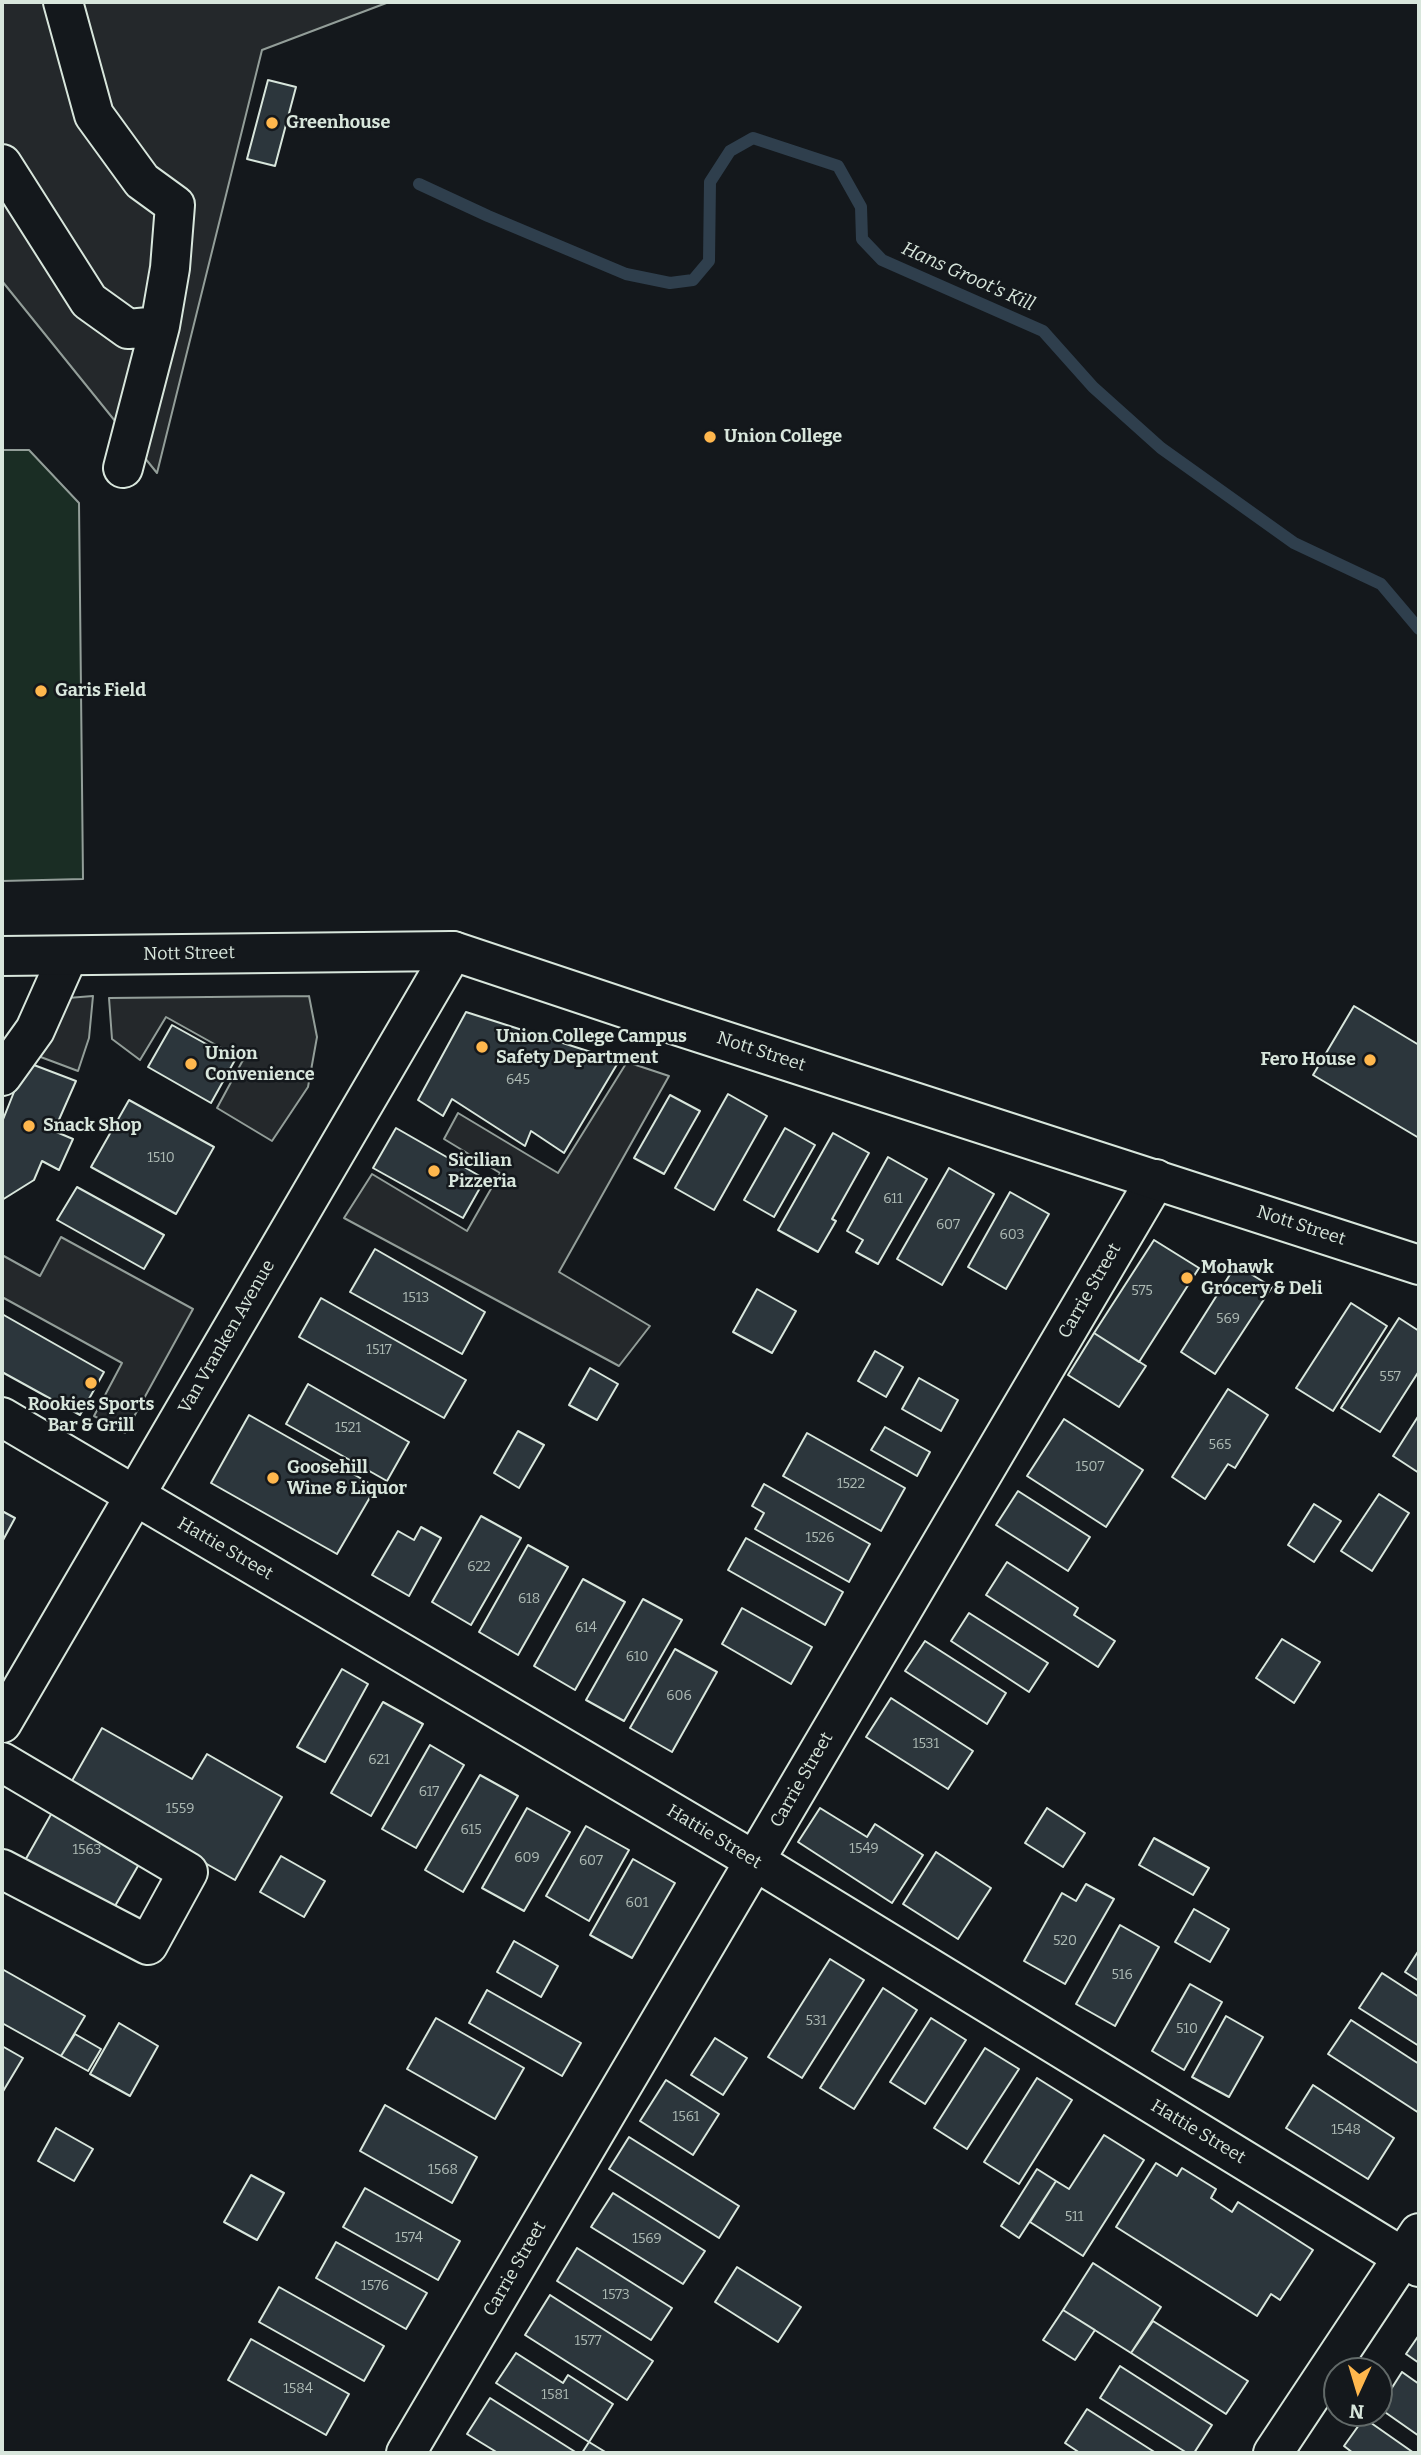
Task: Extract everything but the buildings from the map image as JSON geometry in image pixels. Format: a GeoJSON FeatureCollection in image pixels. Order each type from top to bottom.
{"type":"FeatureCollection","features":[{"type":"Feature","properties":{"kind":"street"},"geometry":{"type":"LineString","coordinates":[[62,2],[94,115],[142,181],[175,205],[170,268],[160,326],[123,468]]}},
{"type":"Feature","properties":{"kind":"street"},"geometry":{"type":"LineString","coordinates":[[2,164],[89,301],[128,329],[160,326]]}},
{"type":"Feature","properties":{"kind":"street","name":"Nott Street"},"geometry":{"type":"LineString","coordinates":[[2,956],[453,951],[1419,1265]]}},
{"type":"Feature","properties":{"kind":"street","name":"Van Vranken Avenue"},"geometry":{"type":"LineString","coordinates":[[2,1723],[453,951]]}},
{"type":"Feature","properties":{"kind":"street"},"geometry":{"type":"LineString","coordinates":[[2,1076],[35,1030],[68,956]]}},
{"type":"Feature","properties":{"kind":"street","name":"Carrie Street"},"geometry":{"type":"LineString","coordinates":[[406,2453],[1156,1179]]}},
{"type":"Feature","properties":{"kind":"street","name":"Hattie Street"},"geometry":{"type":"LineString","coordinates":[[2,1417],[1414,2253]]}},
{"type":"Feature","properties":{"kind":"street"},"geometry":{"type":"LineString","coordinates":[[2,1762],[188,1872],[148,1945],[2,1870]]}},
{"type":"Feature","properties":{"kind":"street"},"geometry":{"type":"LineString","coordinates":[[1273,2453],[1414,2253]]}},
{"type":"Feature","properties":{"kind":"green space","name":"Garis Field"},"geometry":{"type":"Polygon","coordinates":[[[2,450],[29,450],[79,503],[83,879],[2,881],[2,450]]]}},
{"type":"Feature","properties":{"kind":"shaded area"},"geometry":{"type":"Polygon","coordinates":[[[2,2],[389,2],[262,50],[157,473],[2,281],[2,2]]]}},
{"type":"Feature","properties":{"kind":"shaded area"},"geometry":{"type":"Polygon","coordinates":[[[93,996],[89,1038],[78,1071],[30,1053],[55,999],[93,996]]]}},
{"type":"Feature","properties":{"kind":"shaded area"},"geometry":{"type":"Polygon","coordinates":[[[309,996],[317,1037],[308,1087],[272,1141],[217,1108],[243,1060],[166,1017],[140,1060],[112,1039],[109,998],[309,996]]]}},
{"type":"Feature","properties":{"kind":"shaded area"},"geometry":{"type":"Polygon","coordinates":[[[627,1062],[669,1076],[559,1272],[650,1326],[619,1366],[344,1218],[372,1174],[467,1231],[500,1173],[444,1139],[458,1113],[558,1173],[627,1062]]]}},
{"type":"Feature","properties":{"kind":"shaded area"},"geometry":{"type":"Polygon","coordinates":[[[61,1237],[193,1309],[125,1433],[94,1416],[122,1363],[2,1297],[2,1255],[40,1276],[61,1237]]]}},
{"type":"Feature","properties":{"kind":"waterway","name":"Hans Groot's Kill"},"geometry":{"type":"LineString","coordinates":[[419,184],[626,274],[670,283],[693,280],[709,261],[710,182],[730,151],[753,138],[838,166],[861,207],[862,239],[882,260],[1043,331],[1093,387],[1161,448],[1294,543],[1381,584],[1419,629]]}},
{"type":"Feature","properties":{"kind":"place","name":"Greenhouse"},"geometry":{"type":"Point","coordinates":[272,123]}},
{"type":"Feature","properties":{"kind":"place","name":"Union College"},"geometry":{"type":"Point","coordinates":[710,437]}},
{"type":"Feature","properties":{"kind":"place","name":"Garis Field"},"geometry":{"type":"Point","coordinates":[41,691]}},
{"type":"Feature","properties":{"kind":"place","name":"Union College Campus Safety Department"},"geometry":{"type":"Point","coordinates":[482,1047]}},
{"type":"Feature","properties":{"kind":"place","name":"Fero House"},"geometry":{"type":"Point","coordinates":[1370,1060]}},
{"type":"Feature","properties":{"kind":"place","name":"Union Convenience"},"geometry":{"type":"Point","coordinates":[191,1064]}},
{"type":"Feature","properties":{"kind":"place","name":"Snack Shop"},"geometry":{"type":"Point","coordinates":[29,1126]}},
{"type":"Feature","properties":{"kind":"place","name":"Sicilian Pizzeria"},"geometry":{"type":"Point","coordinates":[434,1171]}},
{"type":"Feature","properties":{"kind":"place","name":"Mohawk Grocery & Deli"},"geometry":{"type":"Point","coordinates":[1187,1278]}},
{"type":"Feature","properties":{"kind":"place","name":"Rookies Sports Bar & Grill"},"geometry":{"type":"Point","coordinates":[91,1383]}},
{"type":"Feature","properties":{"kind":"place","name":"Goosehill Wine & Liquor"},"geometry":{"type":"Point","coordinates":[273,1478]}}]}
